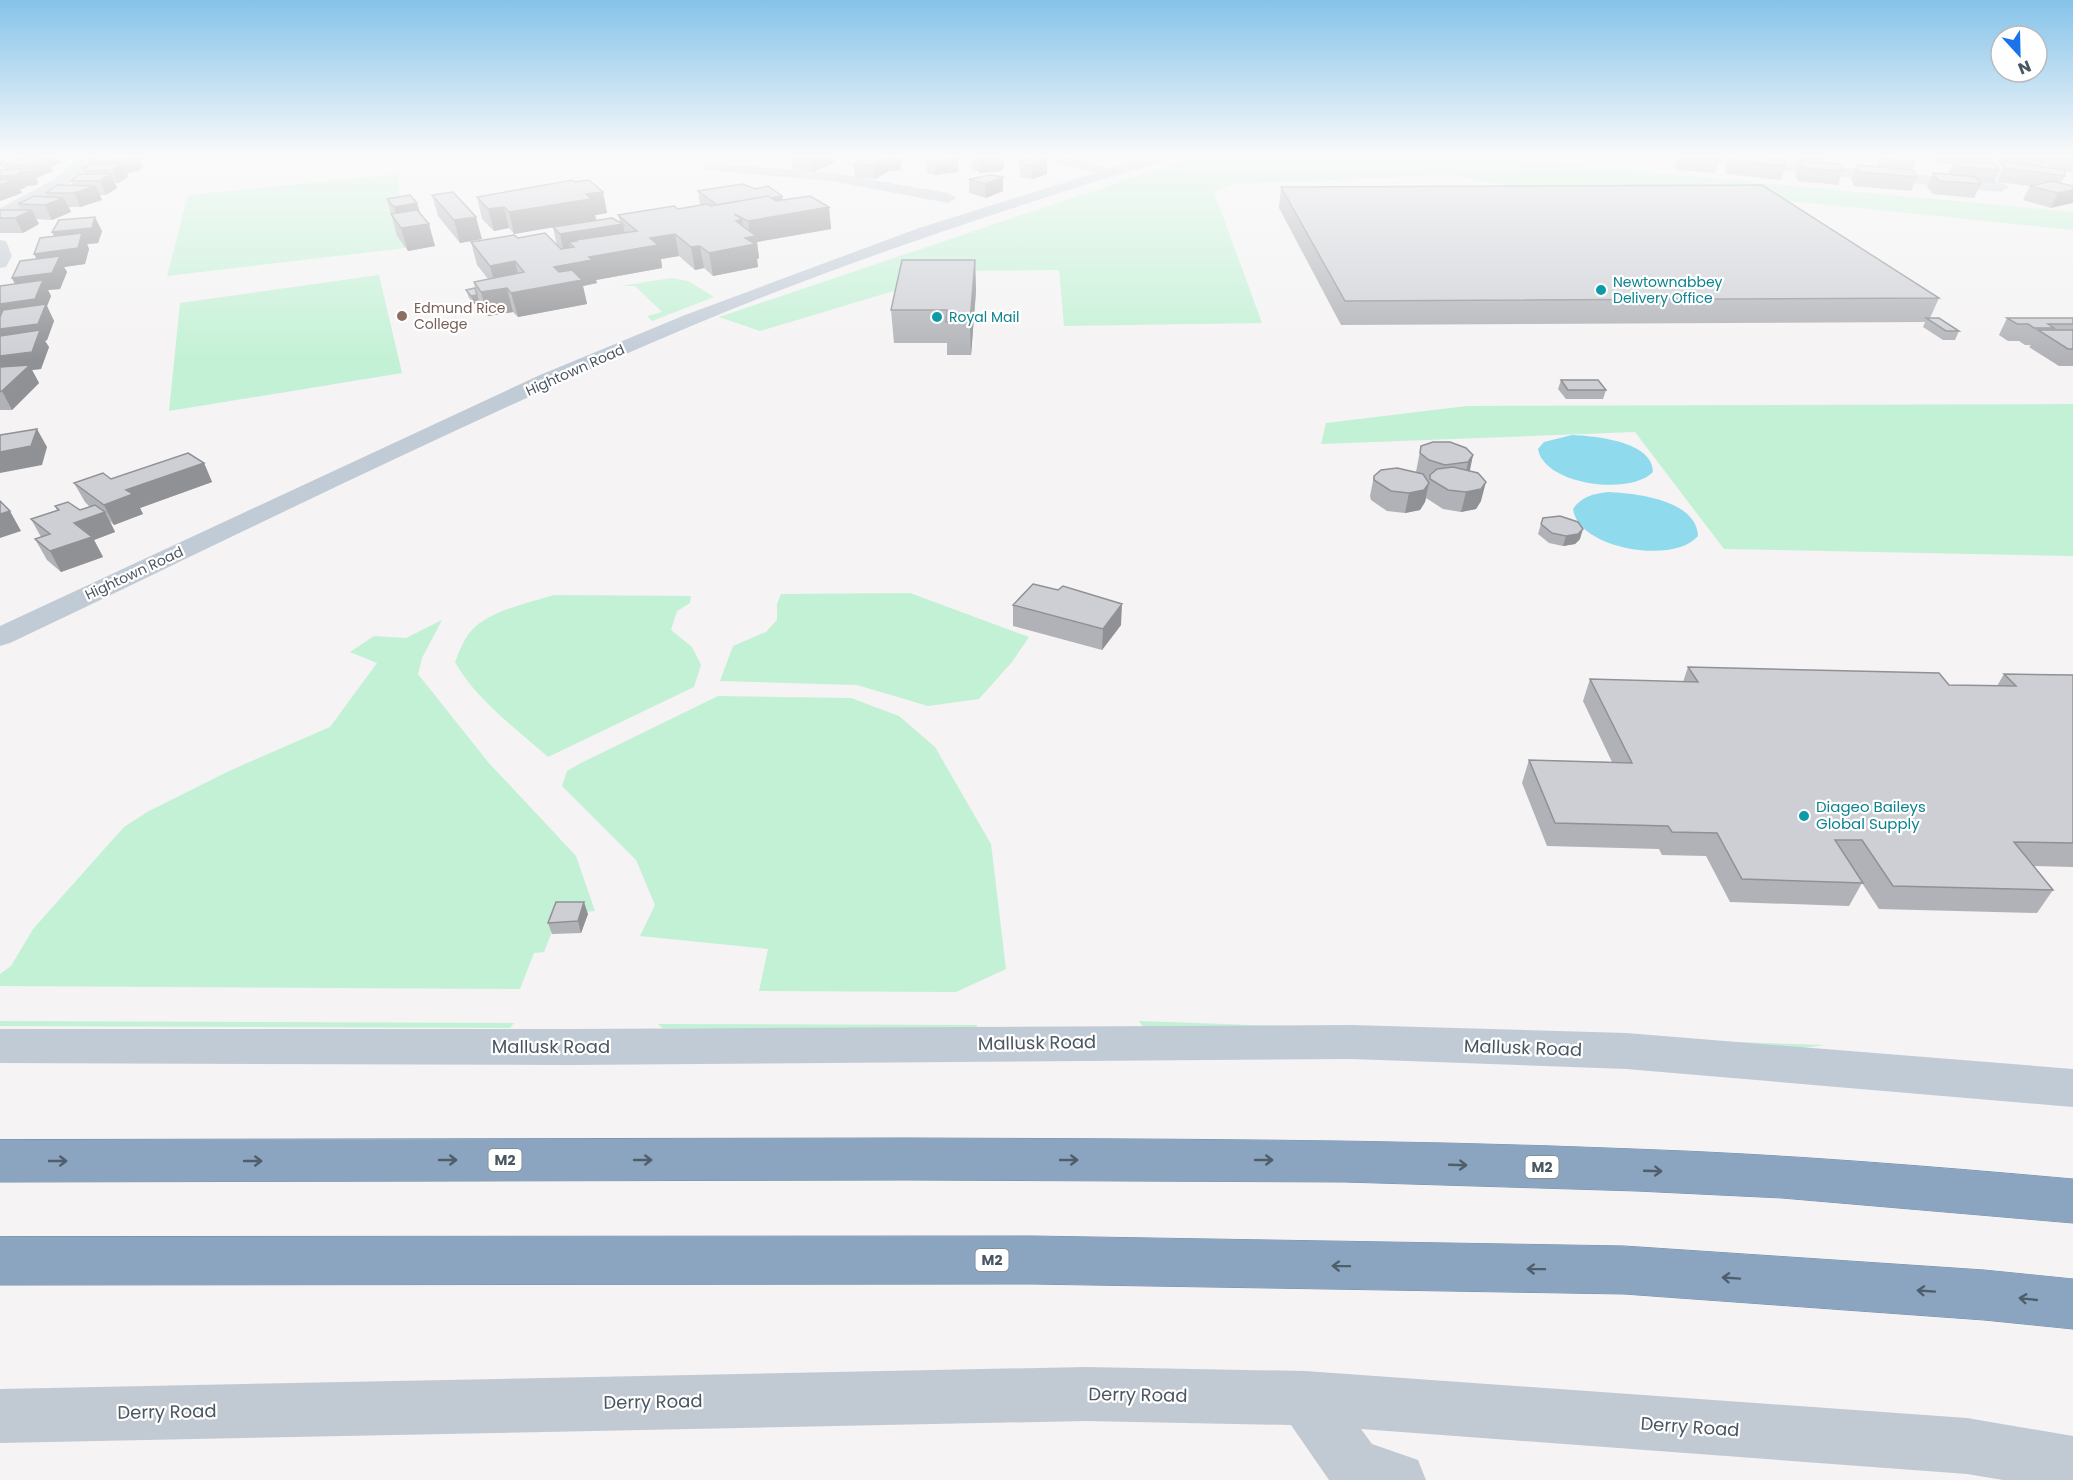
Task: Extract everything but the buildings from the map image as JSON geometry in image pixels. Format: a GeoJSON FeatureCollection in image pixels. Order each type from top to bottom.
{"type":"FeatureCollection","features":[{"type":"Feature","properties":{"kind":"highway","name":"M2"},"geometry":{"type":"LineString","coordinates":[[0,1161],[1334,1161],[1682,1172],[1994,1193],[2073,1201]]}},
{"type":"Feature","properties":{"kind":"highway","name":"M2"},"geometry":{"type":"LineString","coordinates":[[0,1261],[1032,1260],[1624,1270],[1984,1295],[2073,1304]]}},
{"type":"Feature","properties":{"kind":"main road","name":"Hightown Road"},"geometry":{"type":"LineString","coordinates":[[0,637],[540,384],[692,319],[855,256],[955,223]]}},
{"type":"Feature","properties":{"kind":"main road","name":"Mallusk Road"},"geometry":{"type":"LineString","coordinates":[[0,1046],[570,1047],[1352,1042],[1626,1052],[2073,1088]]}},
{"type":"Feature","properties":{"kind":"street"},"geometry":{"type":"LineString","coordinates":[[0,244],[3,256],[0,263]]}},
{"type":"Feature","properties":{"kind":"street","name":"Derry Road"},"geometry":{"type":"LineString","coordinates":[[0,1416],[1085,1394],[1305,1398],[1967,1446],[2073,1464]]}},
{"type":"Feature","properties":{"kind":"street"},"geometry":{"type":"LineString","coordinates":[[1305,1398],[1354,1467],[1398,1480]]}},
{"type":"Feature","properties":{"kind":"green space"},"geometry":{"type":"Polygon","coordinates":[[[181,223],[403,223],[405,248],[167,276],[181,223]]]}},
{"type":"Feature","properties":{"kind":"green space"},"geometry":{"type":"Polygon","coordinates":[[[998,223],[1225,223],[1262,323],[1064,326],[1059,270],[960,271],[760,331],[719,317],[998,223]]]}},
{"type":"Feature","properties":{"kind":"green space"},"geometry":{"type":"Polygon","coordinates":[[[2006,223],[2073,223],[2073,230],[2006,223]]]}},
{"type":"Feature","properties":{"kind":"green space"},"geometry":{"type":"Polygon","coordinates":[[[379,275],[402,373],[169,411],[180,303],[379,275]]]}},
{"type":"Feature","properties":{"kind":"green space"},"geometry":{"type":"Polygon","coordinates":[[[672,278],[688,281],[714,297],[652,321],[647,316],[662,312],[635,286],[620,286],[672,278]]]}},
{"type":"Feature","properties":{"kind":"green space"},"geometry":{"type":"Polygon","coordinates":[[[2073,404],[2073,556],[1724,549],[1635,432],[1321,444],[1326,423],[1467,406],[2073,404]]]}},
{"type":"Feature","properties":{"kind":"green space"},"geometry":{"type":"Polygon","coordinates":[[[910,593],[1029,637],[1012,662],[979,699],[928,706],[857,685],[720,681],[733,646],[766,632],[777,620],[777,604],[781,594],[910,593]]]}},
{"type":"Feature","properties":{"kind":"green space"},"geometry":{"type":"Polygon","coordinates":[[[554,595],[691,596],[690,603],[677,611],[671,630],[692,647],[701,665],[694,687],[548,757],[485,701],[455,662],[469,634],[484,620],[514,607],[554,595]]]}},
{"type":"Feature","properties":{"kind":"green space"},"geometry":{"type":"Polygon","coordinates":[[[442,620],[422,658],[418,674],[488,762],[576,856],[595,911],[559,914],[544,952],[534,953],[520,989],[0,986],[0,974],[11,966],[33,929],[124,827],[149,811],[229,771],[330,727],[377,663],[350,652],[374,636],[406,638],[442,620]]]}},
{"type":"Feature","properties":{"kind":"green space"},"geometry":{"type":"Polygon","coordinates":[[[718,696],[851,698],[899,716],[935,747],[991,844],[1006,969],[956,992],[759,991],[768,949],[640,936],[655,905],[636,860],[562,786],[567,771],[718,696]]]}},
{"type":"Feature","properties":{"kind":"green space"},"geometry":{"type":"Polygon","coordinates":[[[0,1021],[514,1023],[510,1028],[0,1026],[0,1021]]]}},
{"type":"Feature","properties":{"kind":"green space"},"geometry":{"type":"Polygon","coordinates":[[[1139,1021],[1824,1045],[1796,1049],[1143,1027],[1139,1021]]]}},
{"type":"Feature","properties":{"kind":"green space"},"geometry":{"type":"Polygon","coordinates":[[[658,1024],[977,1025],[976,1031],[662,1028],[658,1024]]]}},
{"type":"Feature","properties":{"kind":"water"},"geometry":{"type":"Polygon","coordinates":[[[1572,435],[1607,439],[1633,447],[1643,453],[1650,462],[1653,472],[1642,479],[1626,484],[1608,485],[1589,483],[1555,471],[1544,461],[1538,449],[1544,442],[1572,435]]]}},
{"type":"Feature","properties":{"kind":"water"},"geometry":{"type":"Polygon","coordinates":[[[1608,492],[1648,497],[1676,507],[1687,514],[1695,524],[1698,536],[1686,545],[1669,550],[1649,551],[1608,543],[1591,534],[1579,523],[1573,509],[1588,496],[1608,492]]]}},
{"type":"Feature","properties":{"kind":"place","name":"Newtownabbey Delivery Office"},"geometry":{"type":"Point","coordinates":[1601,290]}},
{"type":"Feature","properties":{"kind":"place","name":"Edmund Rice College"},"geometry":{"type":"Point","coordinates":[402,316]}},
{"type":"Feature","properties":{"kind":"place","name":"Royal Mail"},"geometry":{"type":"Point","coordinates":[937,317]}},
{"type":"Feature","properties":{"kind":"place","name":"Diageo Baileys Global Supply"},"geometry":{"type":"Point","coordinates":[1804,816]}}]}
